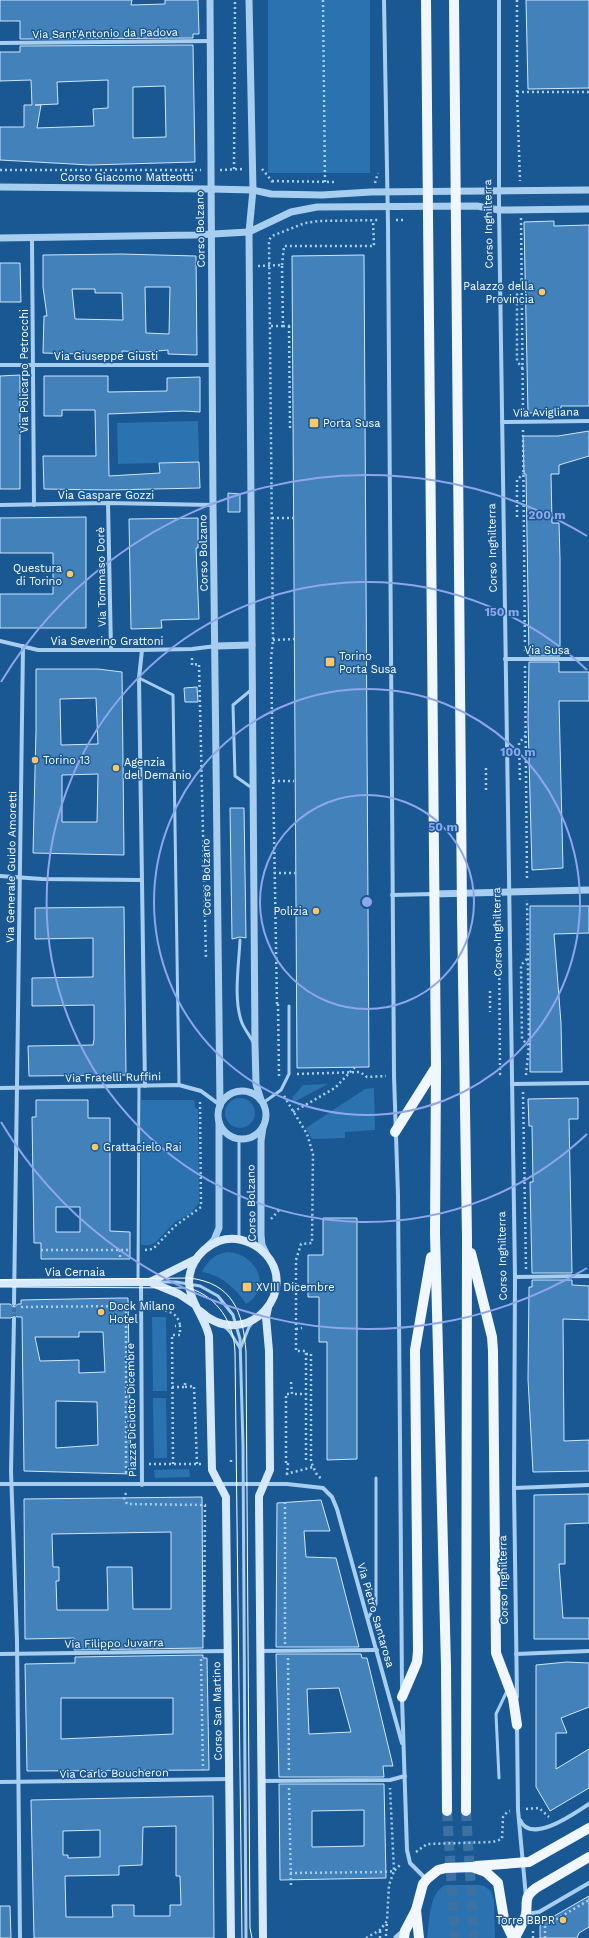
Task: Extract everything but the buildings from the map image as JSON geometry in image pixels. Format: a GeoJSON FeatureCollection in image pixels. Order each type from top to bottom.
{"type":"FeatureCollection","features":[{"type":"Feature","properties":{"kind":"main road"},"geometry":{"type":"LineString","coordinates":[[426,0],[429,192],[436,1067],[435,1233],[446,1666],[447,1811]]}},
{"type":"Feature","properties":{"kind":"main road"},"geometry":{"type":"LineString","coordinates":[[454,0],[462,893],[467,1238],[466,1810]]}},
{"type":"Feature","properties":{"kind":"main road"},"geometry":{"type":"LineString","coordinates":[[395,1132],[436,1067]]}},
{"type":"Feature","properties":{"kind":"main road"},"geometry":{"type":"LineString","coordinates":[[402,1698],[417,1662],[418,1651],[415,1350],[435,1233]]}},
{"type":"Feature","properties":{"kind":"main road"},"geometry":{"type":"LineString","coordinates":[[467,1238],[492,1337],[495,1642],[498,1662],[509,1688],[517,1725]]}},
{"type":"Feature","properties":{"kind":"main road"},"geometry":{"type":"LineString","coordinates":[[220,1485],[212,1470],[209,1336],[205,1322],[189,1284],[190,1270],[202,1251],[213,1244],[222,1240],[239,1240],[254,1245],[266,1255],[273,1267],[276,1279],[275,1291],[266,1317],[269,1351],[270,1470],[259,1496],[258,1503],[263,1938]]}},
{"type":"Feature","properties":{"kind":"main road","name":"Via Cernaia"},"geometry":{"type":"LineString","coordinates":[[150,1282],[196,1259]]}},
{"type":"Feature","properties":{"kind":"main road","name":"Via Cernaia"},"geometry":{"type":"LineString","coordinates":[[0,1283],[150,1282],[179,1294],[198,1308]]}},
{"type":"Feature","properties":{"kind":"main road"},"geometry":{"type":"LineString","coordinates":[[198,1308],[211,1320],[222,1324],[236,1326],[260,1316],[268,1308]]}},
{"type":"Feature","properties":{"kind":"main road","name":"Corso San Martino"},"geometry":{"type":"LineString","coordinates":[[220,1485],[226,1497],[231,1938]]}},
{"type":"Feature","properties":{"kind":"main road"},"geometry":{"type":"LineString","coordinates":[[403,1936],[416,1910],[423,1884],[438,1870],[446,1868],[524,1864],[536,1859],[589,1828]]}},
{"type":"Feature","properties":{"kind":"main road"},"geometry":{"type":"LineString","coordinates":[[514,1938],[526,1914],[526,1900],[528,1895],[536,1888],[589,1857]]}},
{"type":"Feature","properties":{"kind":"main road"},"geometry":{"type":"LineString","coordinates":[[472,1867],[486,1872],[498,1883],[504,1919],[514,1938]]}},
{"type":"Feature","properties":{"kind":"main road"},"geometry":{"type":"LineString","coordinates":[[416,1910],[419,1938]]}},
{"type":"Feature","properties":{"kind":"street","name":"Corso Bolzano"},"geometry":{"type":"LineString","coordinates":[[210,0],[213,505],[216,646],[220,1106]]}},
{"type":"Feature","properties":{"kind":"street"},"geometry":{"type":"LineString","coordinates":[[218,1116],[224,1130],[231,1136],[240,1138],[253,1136],[263,1127],[266,1115],[256,1084],[255,1045],[251,690],[252,645],[249,266],[249,232],[253,190],[249,0]]}},
{"type":"Feature","properties":{"kind":"street"},"geometry":{"type":"LineString","coordinates":[[384,0],[388,220],[392,895],[395,1132],[398,1195],[402,1698],[408,1857],[410,1863],[427,1879]]}},
{"type":"Feature","properties":{"kind":"street","name":"Corso Inghilterra"},"geometry":{"type":"LineString","coordinates":[[498,0],[508,891],[515,1277],[514,1488],[518,1818],[524,1864],[526,1900]]}},
{"type":"Feature","properties":{"kind":"street","name":"Via Sant'Antonio da Padova"},"geometry":{"type":"LineString","coordinates":[[0,43],[211,41]]}},
{"type":"Feature","properties":{"kind":"street","name":"Corso Giacomo Matteotti"},"geometry":{"type":"LineString","coordinates":[[0,187],[253,190],[271,194],[322,195],[371,192],[589,190]]}},
{"type":"Feature","properties":{"kind":"street"},"geometry":{"type":"LineString","coordinates":[[0,238],[249,232],[272,220],[300,210],[317,208],[477,206],[500,210],[589,209]]}},
{"type":"Feature","properties":{"kind":"street","name":"Via Policarpo Petrocchi"},"geometry":{"type":"LineString","coordinates":[[32,238],[34,505]]}},
{"type":"Feature","properties":{"kind":"street","name":"Via Giuseppe Giusti"},"geometry":{"type":"LineString","coordinates":[[0,365],[212,365]]}},
{"type":"Feature","properties":{"kind":"street","name":"Via Avigliana"},"geometry":{"type":"LineString","coordinates":[[502,422],[589,421]]}},
{"type":"Feature","properties":{"kind":"street","name":"Via Gaspare Gozzi"},"geometry":{"type":"LineString","coordinates":[[0,505],[108,503],[213,505]]}},
{"type":"Feature","properties":{"kind":"street","name":"Via Tommaso Dorè"},"geometry":{"type":"LineString","coordinates":[[108,503],[111,650]]}},
{"type":"Feature","properties":{"kind":"street","name":"Via Severino Grattoni"},"geometry":{"type":"LineString","coordinates":[[0,641],[38,650],[142,650],[216,646]]}},
{"type":"Feature","properties":{"kind":"street"},"geometry":{"type":"LineString","coordinates":[[216,646],[252,645]]}},
{"type":"Feature","properties":{"kind":"street","name":"Via Generale Guido Amoretti"},"geometry":{"type":"LineString","coordinates":[[14,1304],[23,646]]}},
{"type":"Feature","properties":{"kind":"street"},"geometry":{"type":"LineString","coordinates":[[142,650],[139,678],[145,1086]]}},
{"type":"Feature","properties":{"kind":"street","name":"Via Susa"},"geometry":{"type":"LineString","coordinates":[[506,659],[589,659]]}},
{"type":"Feature","properties":{"kind":"street"},"geometry":{"type":"LineString","coordinates":[[0,876],[42,879],[142,880]]}},
{"type":"Feature","properties":{"kind":"street"},"geometry":{"type":"LineString","coordinates":[[392,895],[589,890]]}},
{"type":"Feature","properties":{"kind":"street"},"geometry":{"type":"LineString","coordinates":[[512,1084],[589,1083]]}},
{"type":"Feature","properties":{"kind":"street","name":"Via Fratelli Ruffini"},"geometry":{"type":"LineString","coordinates":[[0,1088],[179,1085],[202,1091],[220,1106]]}},
{"type":"Feature","properties":{"kind":"street"},"geometry":{"type":"LineString","coordinates":[[202,1251],[214,1240],[219,1228],[218,1116],[220,1106],[230,1095],[239,1092],[248,1092],[262,1102]]}},
{"type":"Feature","properties":{"kind":"street","name":"Corso Bolzano"},"geometry":{"type":"LineString","coordinates":[[263,1127],[261,1141],[261,1236],[262,1245],[266,1255]]}},
{"type":"Feature","properties":{"kind":"street"},"geometry":{"type":"LineString","coordinates":[[515,1277],[589,1276]]}},
{"type":"Feature","properties":{"kind":"street","name":"Piazza Diciotto Dicembre"},"geometry":{"type":"LineString","coordinates":[[139,1282],[141,1310],[142,1485],[287,1484],[323,1488]]}},
{"type":"Feature","properties":{"kind":"street"},"geometry":{"type":"LineString","coordinates":[[14,1318],[12,1484],[20,1938]]}},
{"type":"Feature","properties":{"kind":"street"},"geometry":{"type":"LineString","coordinates":[[0,1484],[142,1485]]}},
{"type":"Feature","properties":{"kind":"street"},"geometry":{"type":"LineString","coordinates":[[514,1488],[589,1485]]}},
{"type":"Feature","properties":{"kind":"street","name":"Via Pietro Santarosa"},"geometry":{"type":"LineString","coordinates":[[323,1488],[332,1497],[337,1509],[404,1751]]}},
{"type":"Feature","properties":{"kind":"street"},"geometry":{"type":"LineString","coordinates":[[260,1651],[377,1650]]}},
{"type":"Feature","properties":{"kind":"street","name":"Via Filippo Juvarra"},"geometry":{"type":"LineString","coordinates":[[0,1654],[228,1651]]}},
{"type":"Feature","properties":{"kind":"street"},"geometry":{"type":"LineString","coordinates":[[516,1654],[589,1651]]}},
{"type":"Feature","properties":{"kind":"street"},"geometry":{"type":"LineString","coordinates":[[261,1781],[390,1780],[405,1776]]}},
{"type":"Feature","properties":{"kind":"street","name":"Via Carlo Boucheron"},"geometry":{"type":"LineString","coordinates":[[0,1782],[229,1779]]}},
{"type":"Feature","properties":{"kind":"street"},"geometry":{"type":"LineString","coordinates":[[518,1818],[524,1826],[529,1828],[542,1828],[558,1823],[589,1804]]}},
{"type":"Feature","properties":{"kind":"street"},"geometry":{"type":"LineString","coordinates":[[526,1914],[539,1912],[589,1883]]}},
{"type":"Feature","properties":{"kind":"street"},"geometry":{"type":"LineString","coordinates":[[396,1938],[403,1936]]}},
{"type":"Feature","properties":{"kind":"lane"},"geometry":{"type":"LineString","coordinates":[[139,678],[173,695],[179,1085]]}},
{"type":"Feature","properties":{"kind":"lane"},"geometry":{"type":"LineString","coordinates":[[251,690],[233,705],[234,776],[253,789]]}},
{"type":"Feature","properties":{"kind":"lane"},"geometry":{"type":"LineString","coordinates":[[240,940],[238,980],[239,1010],[242,1022],[255,1045]]}},
{"type":"Feature","properties":{"kind":"lane"},"geometry":{"type":"LineString","coordinates":[[262,1102],[281,1090],[289,1074],[289,1006]]}},
{"type":"Feature","properties":{"kind":"lane"},"geometry":{"type":"LineString","coordinates":[[139,1086],[139,1282]]}},
{"type":"Feature","properties":{"kind":"lane","name":"Corso Bolzano"},"geometry":{"type":"LineString","coordinates":[[239,1240],[240,1138]]}},
{"type":"Feature","properties":{"kind":"lane"},"geometry":{"type":"LineString","coordinates":[[150,1282],[200,1286],[218,1296],[233,1315],[240,1339],[243,1485],[246,1937]]}},
{"type":"Feature","properties":{"kind":"lane"},"geometry":{"type":"LineString","coordinates":[[241,1349],[249,1327],[260,1316]]}},
{"type":"Feature","properties":{"kind":"lane"},"geometry":{"type":"LineString","coordinates":[[222,1324],[230,1332],[241,1349]]}},
{"type":"Feature","properties":{"kind":"lane"},"geometry":{"type":"LineString","coordinates":[[368,1618],[376,1604],[376,1478]]}},
{"type":"Feature","properties":{"kind":"lane"},"geometry":{"type":"LineString","coordinates":[[499,1778],[496,1714],[501,1701],[509,1688]]}},
{"type":"Feature","properties":{"kind":"path"},"geometry":{"type":"LineString","coordinates":[[234,169],[235,0]]}},
{"type":"Feature","properties":{"kind":"path"},"geometry":{"type":"LineString","coordinates":[[322,195],[326,182],[323,0]]}},
{"type":"Feature","properties":{"kind":"path"},"geometry":{"type":"LineString","coordinates":[[517,0],[517,92],[521,191]]}},
{"type":"Feature","properties":{"kind":"path"},"geometry":{"type":"LineString","coordinates":[[517,92],[589,92]]}},
{"type":"Feature","properties":{"kind":"path"},"geometry":{"type":"LineString","coordinates":[[0,170],[264,169],[272,181],[341,182]]}},
{"type":"Feature","properties":{"kind":"path"},"geometry":{"type":"LineString","coordinates":[[371,183],[375,183],[377,173],[387,173]]}},
{"type":"Feature","properties":{"kind":"path"},"geometry":{"type":"LineString","coordinates":[[522,210],[529,1045],[526,1084],[523,1092],[526,1277]]}},
{"type":"Feature","properties":{"kind":"path"},"geometry":{"type":"LineString","coordinates":[[311,1354],[306,1354],[306,1351],[296,1351],[296,1260],[301,1244],[312,1244],[313,1154],[307,1134],[292,1112],[281,1090],[278,1074],[278,1004],[270,659],[273,640],[269,240],[272,236],[304,223],[319,221],[403,220]]}},
{"type":"Feature","properties":{"kind":"path"},"geometry":{"type":"LineString","coordinates":[[283,326],[282,265],[284,246],[374,246]]}},
{"type":"Feature","properties":{"kind":"path"},"geometry":{"type":"LineString","coordinates":[[249,266],[282,265]]}},
{"type":"Feature","properties":{"kind":"path"},"geometry":{"type":"LineString","coordinates":[[522,279],[517,288],[517,361],[523,369]]}},
{"type":"Feature","properties":{"kind":"path"},"geometry":{"type":"LineString","coordinates":[[517,324],[522,324]]}},
{"type":"Feature","properties":{"kind":"path"},"geometry":{"type":"LineString","coordinates":[[271,326],[291,326],[290,428]]}},
{"type":"Feature","properties":{"kind":"path"},"geometry":{"type":"LineString","coordinates":[[517,516],[517,480],[524,474]]}},
{"type":"Feature","properties":{"kind":"path"},"geometry":{"type":"LineString","coordinates":[[272,518],[294,518]]}},
{"type":"Feature","properties":{"kind":"path"},"geometry":{"type":"LineString","coordinates":[[273,640],[294,639]]}},
{"type":"Feature","properties":{"kind":"path"},"geometry":{"type":"LineString","coordinates":[[192,648],[192,665],[199,664],[206,960]]}},
{"type":"Feature","properties":{"kind":"path"},"geometry":{"type":"LineString","coordinates":[[520,780],[519,743],[526,735]]}},
{"type":"Feature","properties":{"kind":"path"},"geometry":{"type":"LineString","coordinates":[[486,768],[486,790]]}},
{"type":"Feature","properties":{"kind":"path"},"geometry":{"type":"LineString","coordinates":[[273,781],[294,781]]}},
{"type":"Feature","properties":{"kind":"path"},"geometry":{"type":"LineString","coordinates":[[274,873],[295,873]]}},
{"type":"Feature","properties":{"kind":"path"},"geometry":{"type":"LineString","coordinates":[[528,958],[521,965],[522,1039],[529,1045]]}},
{"type":"Feature","properties":{"kind":"path"},"geometry":{"type":"LineString","coordinates":[[490,991],[490,1012]]}},
{"type":"Feature","properties":{"kind":"path"},"geometry":{"type":"LineString","coordinates":[[522,1002],[528,1001]]}},
{"type":"Feature","properties":{"kind":"path"},"geometry":{"type":"LineString","coordinates":[[292,1112],[335,1088],[355,1067]]}},
{"type":"Feature","properties":{"kind":"path"},"geometry":{"type":"LineString","coordinates":[[278,1074],[360,1072],[367,1077],[385,1076]]}},
{"type":"Feature","properties":{"kind":"path"},"geometry":{"type":"LineString","coordinates":[[41,1250],[153,1250],[175,1226],[201,1206],[200,1097]]}},
{"type":"Feature","properties":{"kind":"path"},"geometry":{"type":"LineString","coordinates":[[271,1220],[280,1209]]}},
{"type":"Feature","properties":{"kind":"path"},"geometry":{"type":"LineString","coordinates":[[120,1250],[120,1259]]}},
{"type":"Feature","properties":{"kind":"path"},"geometry":{"type":"LineString","coordinates":[[21,1307],[126,1306],[125,1485],[127,1491],[124,1498],[127,1504],[205,1505],[204,1640]]}},
{"type":"Feature","properties":{"kind":"path"},"geometry":{"type":"LineString","coordinates":[[126,1311],[161,1309],[171,1311],[179,1320],[180,1335],[172,1335],[173,1464]]}},
{"type":"Feature","properties":{"kind":"path"},"geometry":{"type":"LineString","coordinates":[[175,1326],[180,1326]]}},
{"type":"Feature","properties":{"kind":"path"},"geometry":{"type":"LineString","coordinates":[[296,1329],[302,1328]]}},
{"type":"Feature","properties":{"kind":"path"},"geometry":{"type":"LineString","coordinates":[[306,1354],[306,1462]]}},
{"type":"Feature","properties":{"kind":"path"},"geometry":{"type":"LineString","coordinates":[[185,1381],[185,1387]]}},
{"type":"Feature","properties":{"kind":"path"},"geometry":{"type":"LineString","coordinates":[[291,1382],[292,1394]]}},
{"type":"Feature","properties":{"kind":"path"},"geometry":{"type":"LineString","coordinates":[[172,1387],[194,1386],[197,1464]]}},
{"type":"Feature","properties":{"kind":"path"},"geometry":{"type":"LineString","coordinates":[[287,1480],[286,1394],[306,1394]]}},
{"type":"Feature","properties":{"kind":"path"},"geometry":{"type":"LineString","coordinates":[[142,1464],[201,1464]]}},
{"type":"Feature","properties":{"kind":"path"},"geometry":{"type":"LineString","coordinates":[[287,1474],[313,1467]]}},
{"type":"Feature","properties":{"kind":"path"},"geometry":{"type":"LineString","coordinates":[[285,1501],[285,1641]]}},
{"type":"Feature","properties":{"kind":"path"},"geometry":{"type":"LineString","coordinates":[[201,1658],[203,1770]]}},
{"type":"Feature","properties":{"kind":"path"},"geometry":{"type":"LineString","coordinates":[[288,1659],[289,1768]]}},
{"type":"Feature","properties":{"kind":"path"},"geometry":{"type":"LineString","coordinates":[[386,1938],[389,1886],[394,1870],[390,1780]]}},
{"type":"Feature","properties":{"kind":"path"},"geometry":{"type":"LineString","coordinates":[[289,1789],[291,1886]]}},
{"type":"Feature","properties":{"kind":"path"},"geometry":{"type":"LineString","coordinates":[[408,1857],[426,1844],[493,1842],[502,1839]]}},
{"type":"Feature","properties":{"kind":"path"},"geometry":{"type":"LineString","coordinates":[[290,1873],[394,1870]]}},
{"type":"Feature","properties":{"kind":"path"},"geometry":{"type":"LineString","coordinates":[[545,1938],[545,1926],[589,1900]]}},
{"type":"Feature","properties":{"kind":"path"},"geometry":{"type":"LineString","coordinates":[[366,1938],[380,1930],[387,1921]]}},
{"type":"Feature","properties":{"kind":"path"},"geometry":{"type":"LineString","coordinates":[[380,1930],[380,1938]]}},
{"type":"Feature","properties":{"kind":"shaded area"},"geometry":{"type":"Polygon","coordinates":[[[268,0],[370,0],[370,173],[268,173],[268,0]]]}},
{"type":"Feature","properties":{"kind":"shaded area"},"geometry":{"type":"Polygon","coordinates":[[[198,421],[199,462],[118,464],[117,423],[198,421]]]}},
{"type":"Feature","properties":{"kind":"shaded area"},"geometry":{"type":"Polygon","coordinates":[[[328,1084],[294,1102],[292,1098],[303,1085],[328,1084]]]}},
{"type":"Feature","properties":{"kind":"shaded area"},"geometry":{"type":"Polygon","coordinates":[[[374,1088],[375,1130],[345,1132],[345,1138],[312,1139],[306,1128],[365,1089],[374,1088]]]}},
{"type":"Feature","properties":{"kind":"shaded area"},"geometry":{"type":"Polygon","coordinates":[[[240,1098],[250,1103],[255,1113],[250,1123],[240,1128],[230,1123],[225,1113],[230,1103],[240,1098]]]}},
{"type":"Feature","properties":{"kind":"shaded area"},"geometry":{"type":"Polygon","coordinates":[[[141,1100],[194,1100],[195,1108],[198,1109],[199,1203],[191,1213],[175,1222],[155,1243],[149,1245],[141,1245],[141,1100]]]}},
{"type":"Feature","properties":{"kind":"shaded area"},"geometry":{"type":"Polygon","coordinates":[[[228,1252],[238,1254],[247,1259],[254,1265],[258,1273],[260,1281],[259,1289],[254,1297],[246,1304],[238,1293],[222,1279],[202,1272],[206,1264],[212,1258],[228,1252]]]}},
{"type":"Feature","properties":{"kind":"shaded area"},"geometry":{"type":"Polygon","coordinates":[[[152,1317],[166,1317],[167,1391],[153,1391],[152,1317]]]}},
{"type":"Feature","properties":{"kind":"shaded area"},"geometry":{"type":"Polygon","coordinates":[[[153,1398],[166,1398],[167,1458],[154,1458],[153,1398]]]}},
{"type":"Feature","properties":{"kind":"shaded area"},"geometry":{"type":"Polygon","coordinates":[[[189,1469],[190,1477],[155,1478],[154,1470],[189,1469]]]}},
{"type":"Feature","properties":{"kind":"shaded area"},"geometry":{"type":"Polygon","coordinates":[[[445,1885],[479,1885],[484,1886],[491,1891],[494,1901],[495,1938],[427,1938],[431,1908],[435,1895],[439,1889],[445,1885]]]}},
{"type":"Feature","properties":{"kind":"tunnel"},"geometry":{"type":"LineString","coordinates":[[14,1304],[14,1318]]}},
{"type":"Feature","properties":{"kind":"tunnel"},"geometry":{"type":"LineString","coordinates":[[447,1811],[455,1938]]}},
{"type":"Feature","properties":{"kind":"tunnel"},"geometry":{"type":"LineString","coordinates":[[466,1811],[474,1938]]}},
{"type":"Feature","properties":{"kind":"tram line"},"geometry":{"type":"LineString","coordinates":[[0,1280],[189,1278],[204,1281],[216,1286],[226,1293],[238,1312],[242,1324],[246,1352],[250,1928],[252,1938]]}},
{"type":"Feature","properties":{"kind":"tram line"},"geometry":{"type":"LineString","coordinates":[[0,1287],[189,1288],[208,1298],[216,1305],[228,1321],[234,1341],[235,1352],[242,1938]]}},
{"type":"Feature","properties":{"kind":"place","name":"Palazzo della Provincia"},"geometry":{"type":"Point","coordinates":[542,292]}},
{"type":"Feature","properties":{"kind":"place","name":"Porta Susa"},"geometry":{"type":"Point","coordinates":[314,423]}},
{"type":"Feature","properties":{"kind":"place","name":"Questura di Torino"},"geometry":{"type":"Point","coordinates":[70,574]}},
{"type":"Feature","properties":{"kind":"place","name":"Torino Porta Susa"},"geometry":{"type":"Point","coordinates":[330,662]}},
{"type":"Feature","properties":{"kind":"place","name":"Torino 13"},"geometry":{"type":"Point","coordinates":[35,760]}},
{"type":"Feature","properties":{"kind":"place","name":"Agenzia del Demanio"},"geometry":{"type":"Point","coordinates":[116,768]}},
{"type":"Feature","properties":{"kind":"place","name":"Polizia"},"geometry":{"type":"Point","coordinates":[316,911]}},
{"type":"Feature","properties":{"kind":"place","name":"Grattacielo Rai"},"geometry":{"type":"Point","coordinates":[95,1147]}},
{"type":"Feature","properties":{"kind":"place","name":"XVIII Dicembre"},"geometry":{"type":"Point","coordinates":[247,1287]}},
{"type":"Feature","properties":{"kind":"place","name":"Dock Milano Hotel"},"geometry":{"type":"Point","coordinates":[101,1312]}},
{"type":"Feature","properties":{"kind":"place","name":"Torre BBPR"},"geometry":{"type":"Point","coordinates":[563,1920]}}]}
